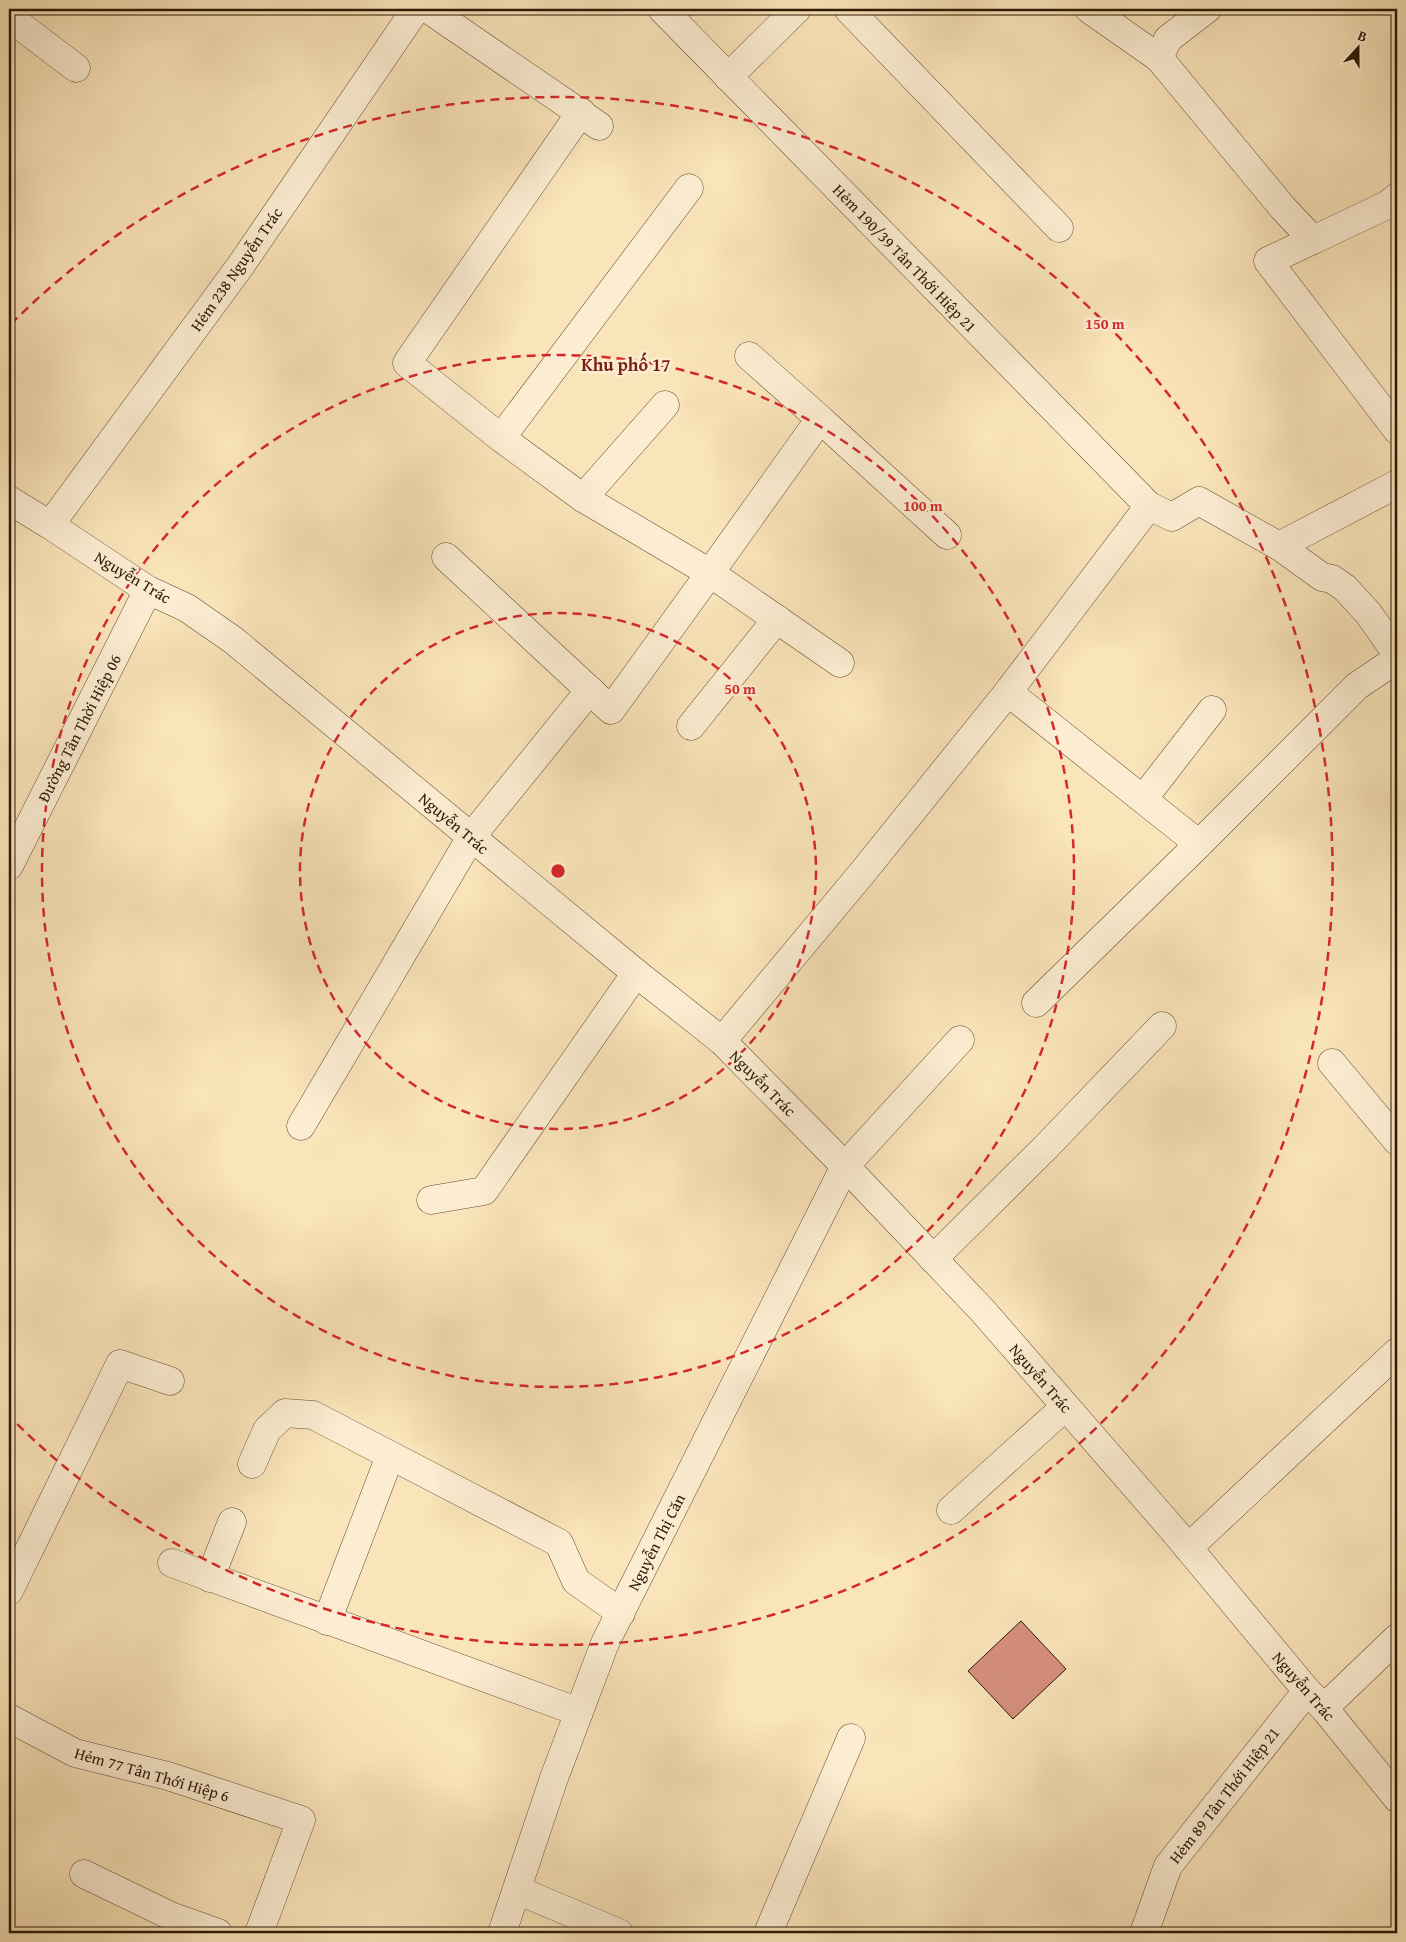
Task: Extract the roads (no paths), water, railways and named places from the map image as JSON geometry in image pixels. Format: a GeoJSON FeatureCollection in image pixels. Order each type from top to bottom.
{"type":"FeatureCollection","features":[{"type":"Feature","properties":{"kind":"street","name":"Hẻm 238 Nguyễn Trác"},"geometry":{"type":"LineString","coordinates":[[50,525],[241,265],[416,9]]}},
{"type":"Feature","properties":{"kind":"street"},"geometry":{"type":"LineString","coordinates":[[428,9],[590,119],[407,363],[501,438],[583,498],[710,573],[840,663]]}},
{"type":"Feature","properties":{"kind":"street","name":"Hẻm 190/39 Tân Thới Hiệp 21"},"geometry":{"type":"LineString","coordinates":[[662,9],[1149,506],[1172,517],[1199,500],[1279,546]]}},
{"type":"Feature","properties":{"kind":"street"},"geometry":{"type":"LineString","coordinates":[[728,77],[797,9]]}},
{"type":"Feature","properties":{"kind":"street"},"geometry":{"type":"LineString","coordinates":[[848,9],[1059,228]]}},
{"type":"Feature","properties":{"kind":"street"},"geometry":{"type":"LineString","coordinates":[[1089,9],[1159,58],[1283,208],[1313,240]]}},
{"type":"Feature","properties":{"kind":"street"},"geometry":{"type":"LineString","coordinates":[[1159,58],[1168,39],[1207,9]]}},
{"type":"Feature","properties":{"kind":"street"},"geometry":{"type":"LineString","coordinates":[[9,17],[76,68]]}},
{"type":"Feature","properties":{"kind":"street"},"geometry":{"type":"LineString","coordinates":[[501,438],[689,188]]}},
{"type":"Feature","properties":{"kind":"street"},"geometry":{"type":"LineString","coordinates":[[1397,198],[1387,205],[1268,261],[1397,430]]}},
{"type":"Feature","properties":{"kind":"street"},"geometry":{"type":"LineString","coordinates":[[749,356],[947,535]]}},
{"type":"Feature","properties":{"kind":"street"},"geometry":{"type":"LineString","coordinates":[[583,498],[665,405]]}},
{"type":"Feature","properties":{"kind":"street"},"geometry":{"type":"LineString","coordinates":[[446,557],[611,710],[820,419]]}},
{"type":"Feature","properties":{"kind":"street"},"geometry":{"type":"LineString","coordinates":[[1397,484],[1279,546],[1322,577],[1332,579],[1345,588],[1368,613],[1397,654]]}},
{"type":"Feature","properties":{"kind":"street","name":"Nguyễn Trác"},"geometry":{"type":"LineString","coordinates":[[9,500],[148,590],[188,608],[233,640],[636,973],[722,1041],[845,1166],[982,1310],[1188,1548],[1315,1700],[1394,1787]]}},
{"type":"Feature","properties":{"kind":"street"},"geometry":{"type":"LineString","coordinates":[[722,1041],[863,872],[1008,692],[1149,506]]}},
{"type":"Feature","properties":{"kind":"street","name":"Đường Tân Thời Hiệp 06"},"geometry":{"type":"LineString","coordinates":[[10,862],[148,590]]}},
{"type":"Feature","properties":{"kind":"street"},"geometry":{"type":"LineString","coordinates":[[692,726],[776,620]]}},
{"type":"Feature","properties":{"kind":"street"},"geometry":{"type":"LineString","coordinates":[[1036,1003],[1357,686],[1397,659]]}},
{"type":"Feature","properties":{"kind":"street"},"geometry":{"type":"LineString","coordinates":[[300,1126],[471,836],[590,690]]}},
{"type":"Feature","properties":{"kind":"street"},"geometry":{"type":"LineString","coordinates":[[1008,692],[1199,844]]}},
{"type":"Feature","properties":{"kind":"street"},"geometry":{"type":"LineString","coordinates":[[1143,799],[1212,710]]}},
{"type":"Feature","properties":{"kind":"street"},"geometry":{"type":"LineString","coordinates":[[431,1200],[484,1191],[636,973]]}},
{"type":"Feature","properties":{"kind":"street"},"geometry":{"type":"LineString","coordinates":[[933,1259],[1046,1147],[1162,1026]]}},
{"type":"Feature","properties":{"kind":"street","name":"Nguyễn Thị Căn"},"geometry":{"type":"LineString","coordinates":[[502,1933],[554,1778],[605,1643],[845,1166],[960,1040]]}},
{"type":"Feature","properties":{"kind":"street"},"geometry":{"type":"LineString","coordinates":[[1332,1063],[1397,1141]]}},
{"type":"Feature","properties":{"kind":"street"},"geometry":{"type":"LineString","coordinates":[[1188,1548],[1397,1352]]}},
{"type":"Feature","properties":{"kind":"street"},"geometry":{"type":"LineString","coordinates":[[9,1591],[120,1364],[170,1381]]}},
{"type":"Feature","properties":{"kind":"street"},"geometry":{"type":"LineString","coordinates":[[951,1510],[1065,1407]]}},
{"type":"Feature","properties":{"kind":"street"},"geometry":{"type":"LineString","coordinates":[[252,1464],[267,1430],[285,1413],[313,1415],[559,1543],[576,1581],[620,1613]]}},
{"type":"Feature","properties":{"kind":"street"},"geometry":{"type":"LineString","coordinates":[[327,1621],[390,1456]]}},
{"type":"Feature","properties":{"kind":"street"},"geometry":{"type":"LineString","coordinates":[[210,1578],[232,1522]]}},
{"type":"Feature","properties":{"kind":"street"},"geometry":{"type":"LineString","coordinates":[[172,1563],[579,1712]]}},
{"type":"Feature","properties":{"kind":"street","name":"Hẻm 89 Tân Thới Hiệp 21"},"geometry":{"type":"LineString","coordinates":[[1144,1933],[1168,1866],[1315,1700],[1397,1638]]}},
{"type":"Feature","properties":{"kind":"street","name":"Hẻm 77 Tân Thới Hiệp 6"},"geometry":{"type":"LineString","coordinates":[[9,1718],[75,1754],[168,1776],[301,1820],[259,1933]]}},
{"type":"Feature","properties":{"kind":"street"},"geometry":{"type":"LineString","coordinates":[[768,1933],[851,1738]]}},
{"type":"Feature","properties":{"kind":"street"},"geometry":{"type":"LineString","coordinates":[[84,1874],[173,1917],[218,1933]]}},
{"type":"Feature","properties":{"kind":"street"},"geometry":{"type":"LineString","coordinates":[[517,1890],[619,1933]]}},
{"type":"Feature","properties":{"kind":"district","name":"Khu phố 17"},"geometry":{"type":"Point","coordinates":[626,364]}}]}
